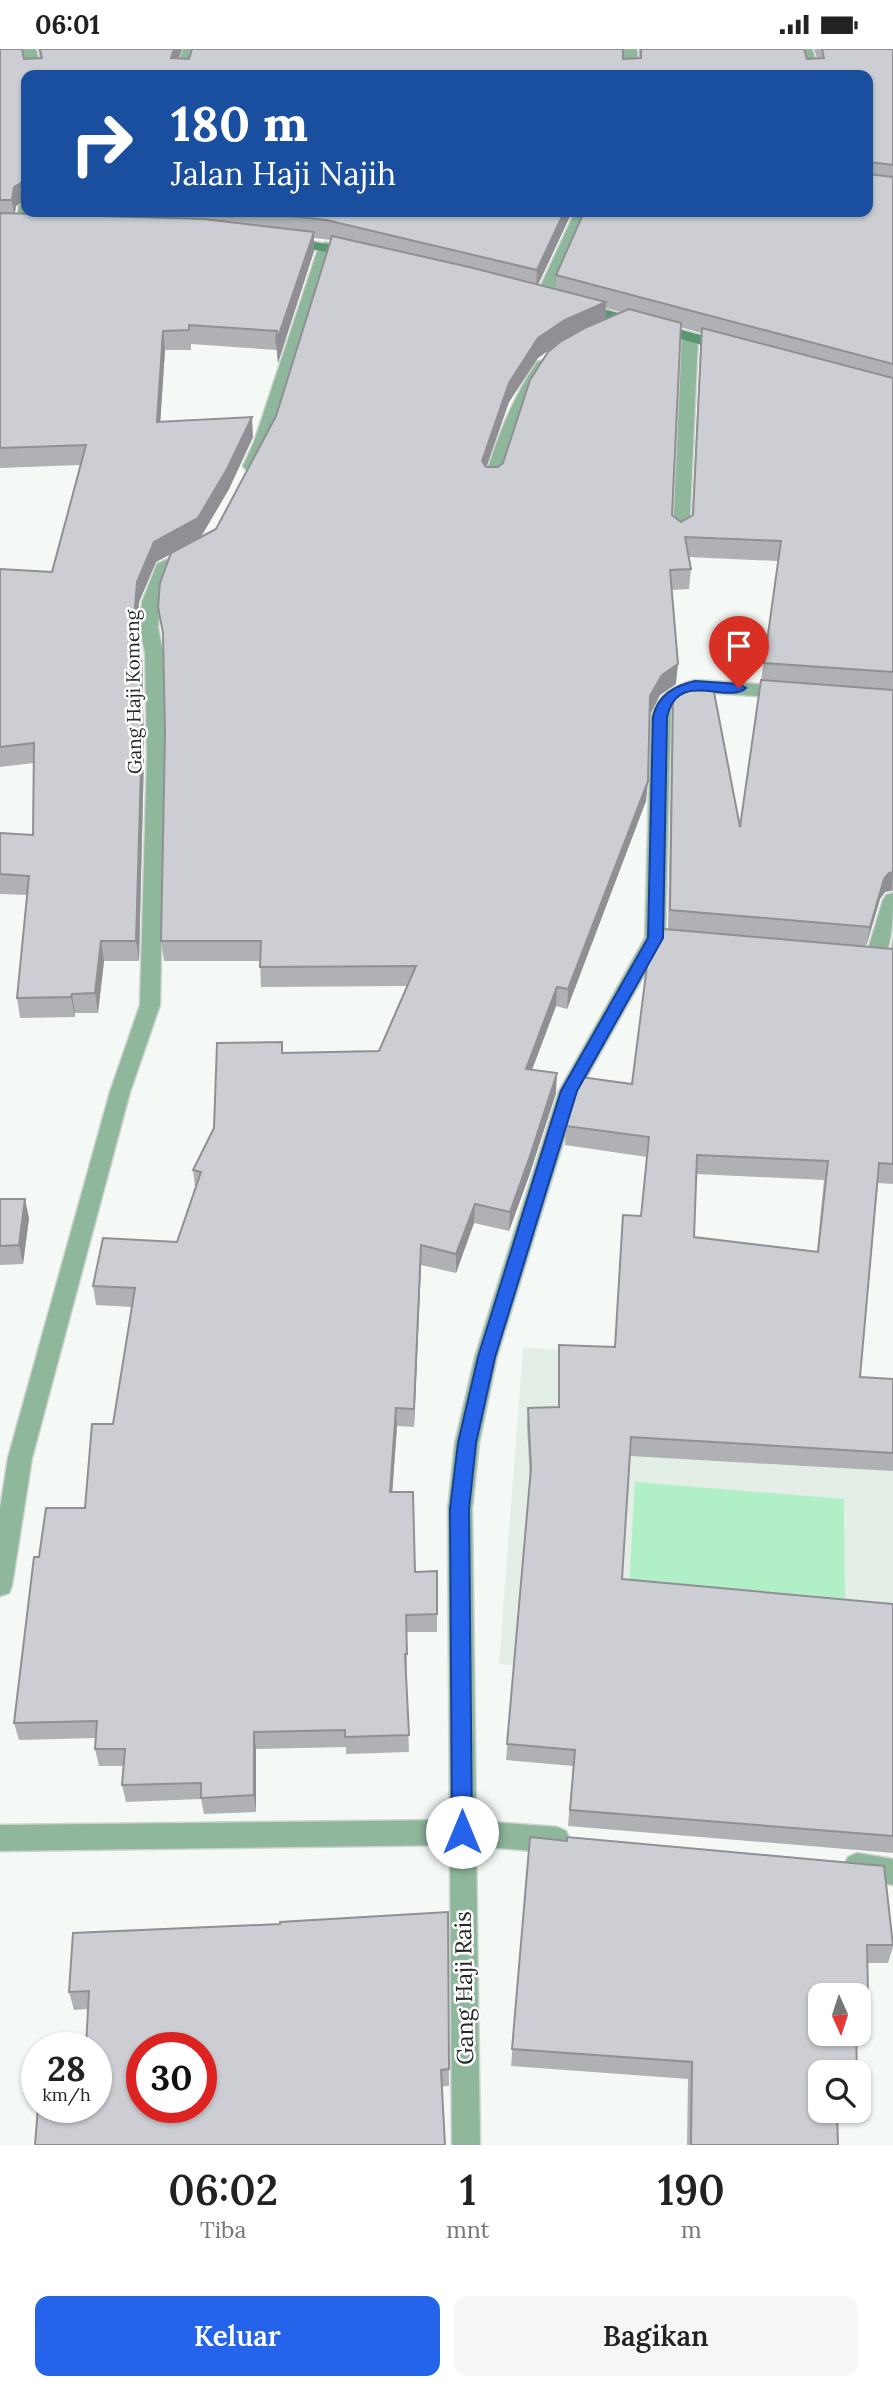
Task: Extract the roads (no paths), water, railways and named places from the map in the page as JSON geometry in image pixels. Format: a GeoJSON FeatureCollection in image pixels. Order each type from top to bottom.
{"type":"FeatureCollection","features":[{"type":"Feature","properties":{"kind":"main road"},"geometry":{"type":"LineString","coordinates":[[276,239],[326,246],[367,256]]}},
{"type":"Feature","properties":{"kind":"main road"},"geometry":{"type":"LineString","coordinates":[[549,299],[744,351]]}},
{"type":"Feature","properties":{"kind":"street"},"geometry":{"type":"LineString","coordinates":[[29,49],[34,70]]}},
{"type":"Feature","properties":{"kind":"street"},"geometry":{"type":"LineString","coordinates":[[183,70],[190,49]]}},
{"type":"Feature","properties":{"kind":"street"},"geometry":{"type":"LineString","coordinates":[[630,49],[631,70]]}},
{"type":"Feature","properties":{"kind":"street"},"geometry":{"type":"LineString","coordinates":[[805,49],[811,70]]}},
{"type":"Feature","properties":{"kind":"street"},"geometry":{"type":"LineString","coordinates":[[24,225],[25,217]]}},
{"type":"Feature","properties":{"kind":"street"},"geometry":{"type":"LineString","coordinates":[[549,299],[580,217]]}},
{"type":"Feature","properties":{"kind":"street"},"geometry":{"type":"LineString","coordinates":[[245,478],[262,442],[326,246]]}},
{"type":"Feature","properties":{"kind":"street"},"geometry":{"type":"LineString","coordinates":[[604,331],[627,320]]}},
{"type":"Feature","properties":{"kind":"street"},"geometry":{"type":"LineString","coordinates":[[681,535],[690,337]]}},
{"type":"Feature","properties":{"kind":"street"},"geometry":{"type":"LineString","coordinates":[[492,481],[503,442],[523,394],[545,361],[558,352]]}},
{"type":"Feature","properties":{"kind":"street","name":"Gang Haji Komeng"},"geometry":{"type":"LineString","coordinates":[[0,1585],[20,1458],[120,1092],[150,1005],[156,755],[154,653],[149,627],[151,602],[163,568],[209,543]]}},
{"type":"Feature","properties":{"kind":"street","name":"Gang Haji Rais"},"geometry":{"type":"LineString","coordinates":[[466,2145],[460,1509],[470,1431],[486,1357],[569,1091],[662,939],[660,717],[663,704],[669,697],[695,685],[810,694]]}},
{"type":"Feature","properties":{"kind":"street"},"geometry":{"type":"LineString","coordinates":[[877,956],[893,899]]}},
{"type":"Feature","properties":{"kind":"street"},"geometry":{"type":"LineString","coordinates":[[0,1838],[462,1832],[584,1842]]}},
{"type":"Feature","properties":{"kind":"street"},"geometry":{"type":"LineString","coordinates":[[830,1863],[893,1872]]}}]}
